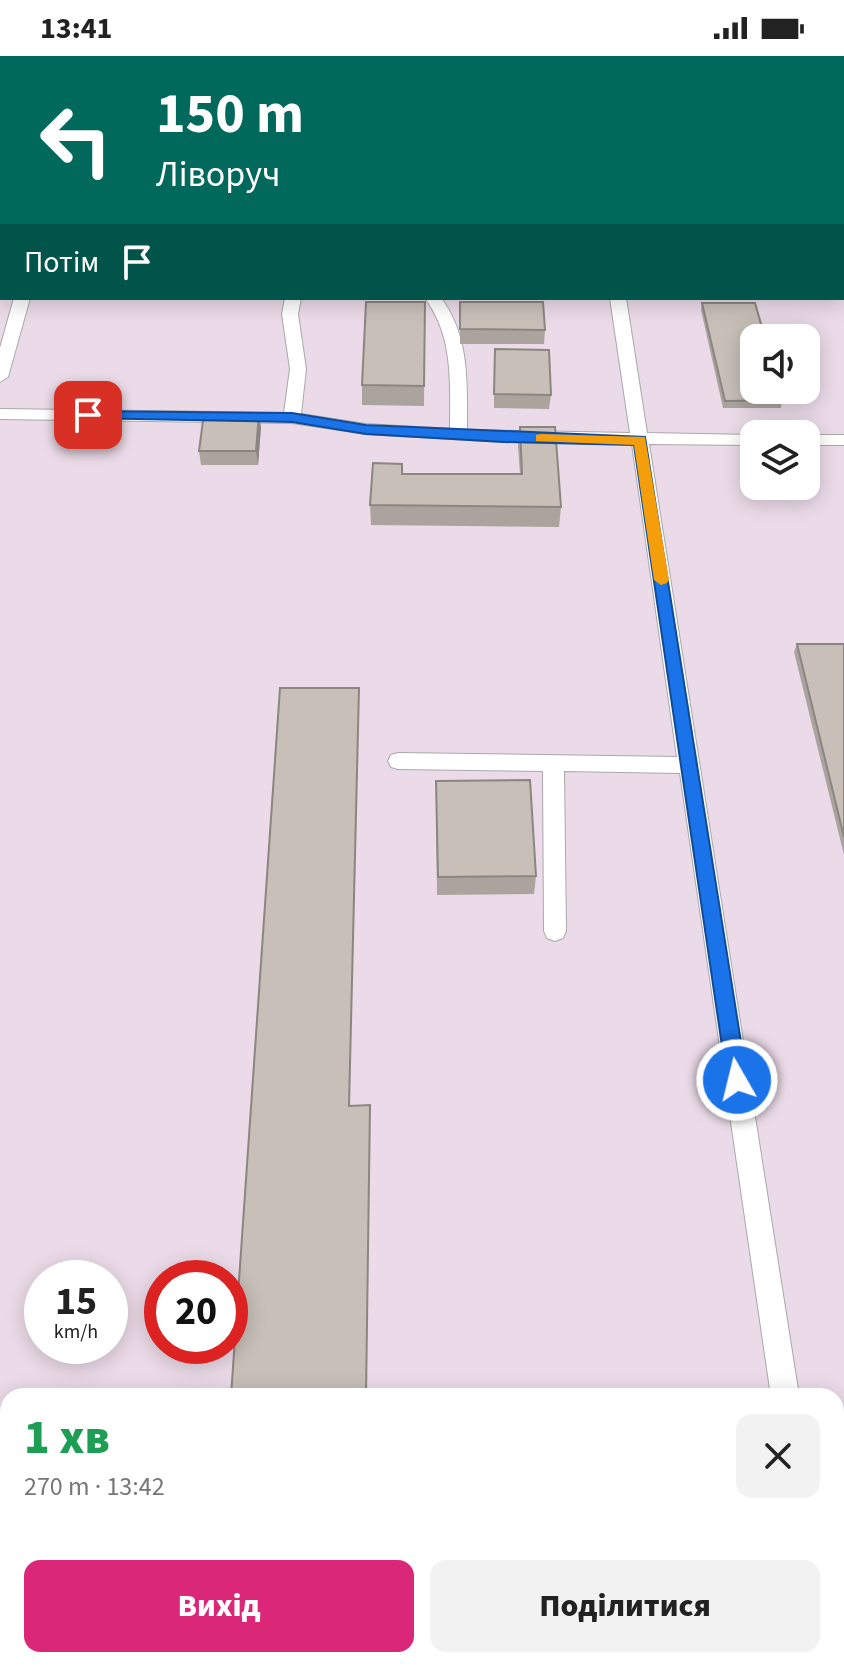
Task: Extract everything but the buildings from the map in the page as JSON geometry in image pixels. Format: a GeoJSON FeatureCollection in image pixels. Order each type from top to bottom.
{"type":"FeatureCollection","features":[{"type":"Feature","properties":{"kind":"lane"},"geometry":{"type":"LineString","coordinates":[[0,377],[6,337],[21,300]]}},
{"type":"Feature","properties":{"kind":"lane"},"geometry":{"type":"LineString","coordinates":[[292,418],[298,369],[290,314],[293,300]]}},
{"type":"Feature","properties":{"kind":"lane"},"geometry":{"type":"LineString","coordinates":[[435,300],[445,310],[452,335],[458,371],[459,434]]}},
{"type":"Feature","properties":{"kind":"lane"},"geometry":{"type":"LineString","coordinates":[[618,300],[784,1388]]}},
{"type":"Feature","properties":{"kind":"lane"},"geometry":{"type":"LineString","coordinates":[[0,414],[292,418],[366,429],[459,434],[740,440]]}},
{"type":"Feature","properties":{"kind":"lane"},"geometry":{"type":"LineString","coordinates":[[820,440],[844,440]]}},
{"type":"Feature","properties":{"kind":"lane"},"geometry":{"type":"LineString","coordinates":[[398,761],[689,765]]}},
{"type":"Feature","properties":{"kind":"lane"},"geometry":{"type":"LineString","coordinates":[[553,763],[555,931]]}},
{"type":"Feature","properties":{"kind":"shaded area"},"geometry":{"type":"Polygon","coordinates":[[[0,300],[844,300],[844,1388],[0,1388],[0,300]]]}},
{"type":"Feature","properties":{"kind":"slow traffic"},"geometry":{"type":"LineString","coordinates":[[541,438],[640,440],[661,580]]}},
{"type":"Feature","properties":{"kind":"route"},"geometry":{"type":"LineString","coordinates":[[88,415],[292,418],[366,429],[504,437],[640,440],[737,1080]]}}]}
